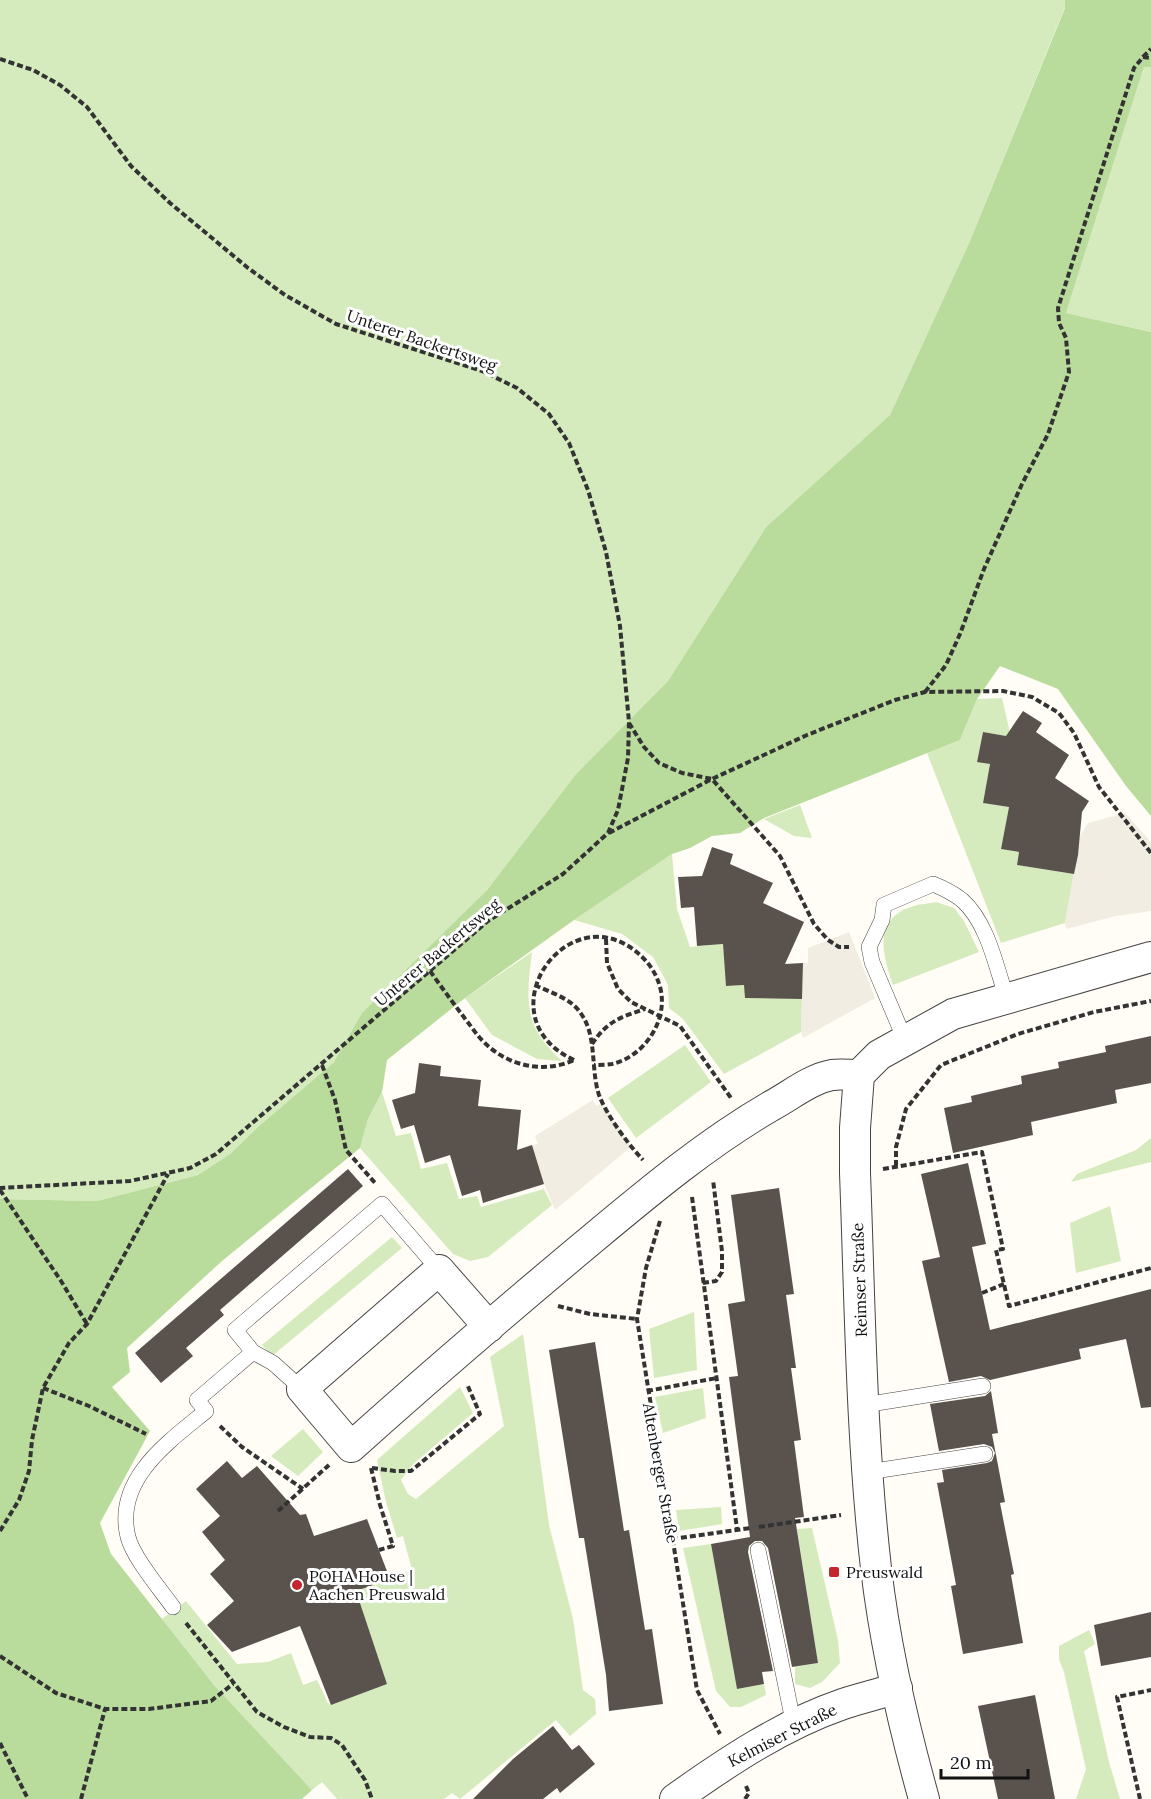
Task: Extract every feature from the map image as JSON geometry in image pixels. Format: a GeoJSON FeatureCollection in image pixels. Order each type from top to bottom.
{"type":"FeatureCollection","features":[{"type":"Feature","properties":{"kind":"street"},"geometry":{"type":"LineString","coordinates":[[489,1327],[439,1270],[302,1389],[351,1447],[489,1327],[523,1296],[662,1181],[746,1121],[812,1083],[832,1075],[859,1075],[879,1055],[953,1014],[1151,957]]}},
{"type":"Feature","properties":{"kind":"street","name":"Reimser Straße"},"geometry":{"type":"LineString","coordinates":[[859,1075],[855,1128],[855,1173],[867,1472],[876,1569],[897,1688],[924,1799]]}},
{"type":"Feature","properties":{"kind":"street","name":"Kelmiser Straße"},"geometry":{"type":"LineString","coordinates":[[675,1799],[733,1758],[794,1726],[843,1704],[897,1688]]}},
{"type":"Feature","properties":{"kind":"lane"},"geometry":{"type":"LineString","coordinates":[[905,1040],[872,962],[869,947],[882,920],[884,905],[933,884],[950,891],[964,902],[979,921],[1007,999]]}},
{"type":"Feature","properties":{"kind":"lane"},"geometry":{"type":"LineString","coordinates":[[302,1389],[273,1363],[253,1352],[235,1330],[382,1204],[439,1270]]}},
{"type":"Feature","properties":{"kind":"lane"},"geometry":{"type":"LineString","coordinates":[[173,1607],[143,1566],[128,1539],[125,1511],[131,1489],[145,1466],[164,1446],[206,1411],[197,1400],[253,1352]]}},
{"type":"Feature","properties":{"kind":"lane"},"geometry":{"type":"LineString","coordinates":[[864,1405],[983,1386]]}},
{"type":"Feature","properties":{"kind":"lane"},"geometry":{"type":"LineString","coordinates":[[867,1472],[985,1454]]}},
{"type":"Feature","properties":{"kind":"lane"},"geometry":{"type":"LineString","coordinates":[[758,1550],[794,1726]]}},
{"type":"Feature","properties":{"kind":"path"},"geometry":{"type":"LineString","coordinates":[[925,692],[951,655],[984,569],[1022,484],[1048,434],[1069,372],[1066,338],[1059,323],[1058,308],[1134,68],[1151,49]]}},
{"type":"Feature","properties":{"kind":"path"},"geometry":{"type":"LineString","coordinates":[[1143,57],[1151,58]]}},
{"type":"Feature","properties":{"kind":"path","name":"Unterer Backertsweg"},"geometry":{"type":"LineString","coordinates":[[0,59],[33,70],[60,85],[87,107],[131,166],[248,268],[285,295],[336,324],[482,371],[517,388],[549,414],[569,443],[588,490],[606,552],[620,626],[629,722],[625,781],[618,810],[608,833],[563,874],[488,921],[216,1154],[190,1168],[130,1181],[0,1189]]}},
{"type":"Feature","properties":{"kind":"path"},"geometry":{"type":"LineString","coordinates":[[608,833],[712,779],[895,700],[925,692],[1003,691],[1032,697],[1059,713],[1074,733],[1099,787],[1151,853]]}},
{"type":"Feature","properties":{"kind":"path"},"geometry":{"type":"LineString","coordinates":[[629,722],[644,747],[659,763],[682,773],[712,779],[780,856],[814,924],[828,940]]}},
{"type":"Feature","properties":{"kind":"path"},"geometry":{"type":"LineString","coordinates":[[430,971],[483,1042],[500,1055],[523,1065],[539,1068],[560,1066],[574,1060],[553,1047],[538,1025],[534,1007],[535,985],[545,966],[560,950],[580,940],[602,937],[623,942],[641,955],[655,972],[661,993],[660,1015],[654,1032],[643,1047],[629,1057],[612,1064],[594,1065]]}},
{"type":"Feature","properties":{"kind":"path"},"geometry":{"type":"LineString","coordinates":[[606,939],[607,963],[618,989],[631,1002],[680,1026],[746,1121]]}},
{"type":"Feature","properties":{"kind":"path"},"geometry":{"type":"LineString","coordinates":[[535,985],[568,1001],[579,1010],[591,1033],[598,1093],[602,1103],[631,1147],[662,1181]]}},
{"type":"Feature","properties":{"kind":"path"},"geometry":{"type":"LineString","coordinates":[[896,1166],[896,1147],[906,1109],[941,1065],[1018,1034],[1094,1012],[1151,1001]]}},
{"type":"Feature","properties":{"kind":"path"},"geometry":{"type":"LineString","coordinates":[[591,1044],[601,1030],[613,1021],[645,1009]]}},
{"type":"Feature","properties":{"kind":"path"},"geometry":{"type":"LineString","coordinates":[[322,1065],[335,1100],[346,1150],[374,1181]]}},
{"type":"Feature","properties":{"kind":"path"},"geometry":{"type":"LineString","coordinates":[[855,1173],[982,1152],[1003,1249],[996,1250],[1009,1306],[1151,1268]]}},
{"type":"Feature","properties":{"kind":"path"},"geometry":{"type":"LineString","coordinates":[[688,1162],[737,1529]]}},
{"type":"Feature","properties":{"kind":"path"},"geometry":{"type":"LineString","coordinates":[[0,1531],[19,1500],[29,1472],[32,1440],[43,1388],[69,1343],[87,1324],[168,1174]]}},
{"type":"Feature","properties":{"kind":"path","name":"Altenberger Straße"},"geometry":{"type":"LineString","coordinates":[[662,1181],[659,1226],[646,1268],[637,1319],[697,1690],[733,1758]]}},
{"type":"Feature","properties":{"kind":"path"},"geometry":{"type":"LineString","coordinates":[[0,1189],[87,1324]]}},
{"type":"Feature","properties":{"kind":"path"},"geometry":{"type":"LineString","coordinates":[[703,1282],[716,1281],[722,1272],[717,1209]]}},
{"type":"Feature","properties":{"kind":"path"},"geometry":{"type":"LineString","coordinates":[[982,1293],[1004,1284]]}},
{"type":"Feature","properties":{"kind":"path"},"geometry":{"type":"LineString","coordinates":[[523,1296],[590,1314],[637,1319]]}},
{"type":"Feature","properties":{"kind":"path"},"geometry":{"type":"LineString","coordinates":[[380,1550],[393,1546],[371,1468],[395,1472],[411,1471],[480,1414],[452,1358]]}},
{"type":"Feature","properties":{"kind":"path"},"geometry":{"type":"LineString","coordinates":[[647,1391],[717,1378]]}},
{"type":"Feature","properties":{"kind":"path"},"geometry":{"type":"LineString","coordinates":[[43,1388],[89,1406],[146,1434]]}},
{"type":"Feature","properties":{"kind":"path"},"geometry":{"type":"LineString","coordinates":[[206,1411],[242,1447],[303,1488],[278,1511]]}},
{"type":"Feature","properties":{"kind":"path"},"geometry":{"type":"LineString","coordinates":[[672,1539],[871,1511]]}},
{"type":"Feature","properties":{"kind":"path"},"geometry":{"type":"LineString","coordinates":[[173,1607],[258,1712],[284,1727],[310,1737],[331,1738],[342,1744],[365,1780],[372,1799]]}},
{"type":"Feature","properties":{"kind":"path"},"geometry":{"type":"LineString","coordinates":[[0,1656],[56,1693],[105,1709],[149,1709],[210,1701],[234,1684]]}},
{"type":"Feature","properties":{"kind":"path"},"geometry":{"type":"LineString","coordinates":[[1140,1799],[1118,1697],[1151,1690]]}},
{"type":"Feature","properties":{"kind":"path"},"geometry":{"type":"LineString","coordinates":[[81,1799],[105,1709]]}},
{"type":"Feature","properties":{"kind":"path"},"geometry":{"type":"LineString","coordinates":[[0,1743],[28,1799]]}},
{"type":"Feature","properties":{"kind":"green space"},"geometry":{"type":"Polygon","coordinates":[[[0,0],[1065,0],[1065,7],[970,241],[890,415],[766,527],[668,681],[576,774],[487,890],[363,1013],[334,1062],[230,1154],[198,1175],[97,1201],[0,1199],[0,0]]]}},
{"type":"Feature","properties":{"kind":"green space"},"geometry":{"type":"Polygon","coordinates":[[[1065,0],[1151,0],[1151,67],[1144,67],[1066,313],[1151,332],[1151,816],[1126,786],[1058,689],[1000,666],[977,699],[960,740],[764,818],[740,833],[712,836],[690,848],[672,854],[465,998],[387,1060],[382,1092],[368,1119],[360,1148],[222,1261],[127,1348],[130,1372],[112,1387],[150,1431],[100,1523],[111,1554],[214,1685],[312,1790],[302,1799],[0,1799],[0,1199],[97,1201],[198,1175],[230,1154],[334,1062],[362,1013],[487,890],[576,774],[668,681],[766,527],[890,415],[970,241],[1065,8],[1065,0]]]}},
{"type":"Feature","properties":{"kind":"green space"},"geometry":{"type":"Polygon","coordinates":[[[1144,67],[1151,67],[1151,332],[1066,313],[1144,67]]]}},
{"type":"Feature","properties":{"kind":"green space"},"geometry":{"type":"Polygon","coordinates":[[[1002,698],[1011,737],[983,732],[977,761],[990,764],[983,803],[1009,807],[1001,849],[1019,852],[1017,865],[1074,874],[1065,923],[1001,943],[927,753],[960,740],[977,699],[1002,698]]]}},
{"type":"Feature","properties":{"kind":"green space"},"geometry":{"type":"Polygon","coordinates":[[[800,805],[812,838],[794,836],[764,819],[800,805]]]}},
{"type":"Feature","properties":{"kind":"green space"},"geometry":{"type":"Polygon","coordinates":[[[672,854],[677,909],[690,947],[723,944],[727,986],[744,985],[802,999],[801,1032],[724,1074],[683,1019],[669,1008],[668,985],[653,957],[622,934],[574,920],[672,854]]]}},
{"type":"Feature","properties":{"kind":"green space"},"geometry":{"type":"Polygon","coordinates":[[[936,902],[954,908],[964,921],[979,952],[893,985],[884,952],[885,931],[889,922],[908,908],[936,902]]]}},
{"type":"Feature","properties":{"kind":"green space"},"geometry":{"type":"Polygon","coordinates":[[[532,952],[529,985],[530,1012],[540,1036],[562,1061],[537,1059],[492,1035],[465,998],[532,952]]]}},
{"type":"Feature","properties":{"kind":"green space"},"geometry":{"type":"Polygon","coordinates":[[[685,1045],[711,1082],[636,1138],[608,1098],[685,1045]]]}},
{"type":"Feature","properties":{"kind":"green space"},"geometry":{"type":"Polygon","coordinates":[[[382,1092],[396,1136],[411,1133],[421,1169],[447,1163],[459,1199],[477,1196],[481,1207],[544,1189],[552,1205],[488,1257],[470,1261],[453,1254],[360,1148],[368,1119],[382,1092]]]}},
{"type":"Feature","properties":{"kind":"green space"},"geometry":{"type":"Polygon","coordinates":[[[1151,1138],[1151,1162],[1071,1182],[1077,1174],[1136,1150],[1151,1138]]]}},
{"type":"Feature","properties":{"kind":"green space"},"geometry":{"type":"Polygon","coordinates":[[[1110,1206],[1121,1261],[1076,1273],[1070,1223],[1110,1206]]]}},
{"type":"Feature","properties":{"kind":"green space"},"geometry":{"type":"Polygon","coordinates":[[[392,1237],[402,1248],[272,1356],[262,1345],[392,1237]]]}},
{"type":"Feature","properties":{"kind":"green space"},"geometry":{"type":"Polygon","coordinates":[[[694,1312],[697,1370],[654,1378],[649,1329],[694,1312]]]}},
{"type":"Feature","properties":{"kind":"green space"},"geometry":{"type":"Polygon","coordinates":[[[523,1334],[549,1525],[573,1619],[583,1690],[595,1699],[596,1714],[570,1736],[556,1720],[460,1799],[452,1793],[444,1799],[337,1799],[322,1782],[312,1790],[214,1685],[162,1619],[186,1601],[237,1664],[268,1662],[291,1653],[303,1685],[317,1680],[331,1705],[387,1684],[356,1591],[412,1570],[403,1536],[397,1538],[377,1460],[460,1387],[473,1413],[412,1465],[401,1480],[408,1494],[416,1499],[504,1426],[490,1357],[523,1334]]]}},
{"type":"Feature","properties":{"kind":"green space"},"geometry":{"type":"Polygon","coordinates":[[[703,1388],[706,1418],[663,1433],[655,1397],[703,1388]]]}},
{"type":"Feature","properties":{"kind":"green space"},"geometry":{"type":"Polygon","coordinates":[[[303,1429],[323,1452],[298,1476],[271,1456],[303,1429]]]}},
{"type":"Feature","properties":{"kind":"green space"},"geometry":{"type":"Polygon","coordinates":[[[721,1507],[722,1524],[679,1531],[676,1510],[721,1507]]]}},
{"type":"Feature","properties":{"kind":"green space"},"geometry":{"type":"Polygon","coordinates":[[[812,1528],[838,1640],[840,1663],[822,1682],[810,1688],[795,1684],[795,1667],[818,1663],[797,1529],[812,1528]]]}},
{"type":"Feature","properties":{"kind":"green space"},"geometry":{"type":"Polygon","coordinates":[[[711,1544],[737,1689],[764,1684],[766,1695],[741,1707],[730,1707],[716,1691],[683,1548],[711,1544]]]}},
{"type":"Feature","properties":{"kind":"green space"},"geometry":{"type":"Polygon","coordinates":[[[1089,1630],[1095,1644],[1084,1651],[1109,1762],[1120,1799],[1076,1799],[1086,1769],[1059,1659],[1059,1646],[1089,1630]]]}},
{"type":"Feature","properties":{"kind":"shaded area"},"geometry":{"type":"Polygon","coordinates":[[[1125,813],[1151,842],[1151,911],[1116,916],[1066,929],[1065,923],[1080,836],[1088,823],[1125,813]]]}},
{"type":"Feature","properties":{"kind":"shaded area"},"geometry":{"type":"Polygon","coordinates":[[[849,932],[875,998],[803,1038],[801,1032],[803,963],[808,963],[808,948],[849,932]]]}},
{"type":"Feature","properties":{"kind":"shaded area"},"geometry":{"type":"Polygon","coordinates":[[[593,1100],[596,1106],[602,1103],[631,1147],[555,1210],[532,1145],[538,1144],[535,1136],[593,1100]]]}},
{"type":"Feature","properties":{"kind":"building"},"geometry":{"type":"Polygon","coordinates":[[[1023,711],[1042,723],[1036,732],[1069,755],[1055,778],[1089,801],[1082,812],[1074,874],[1017,865],[1019,852],[1001,849],[1009,807],[983,803],[990,764],[977,762],[983,732],[1006,736],[1023,711]]]}},
{"type":"Feature","properties":{"kind":"building"},"geometry":{"type":"Polygon","coordinates":[[[712,847],[733,854],[730,864],[773,883],[763,903],[804,922],[785,964],[803,963],[802,999],[745,998],[744,985],[726,986],[723,944],[697,946],[694,907],[681,908],[678,877],[702,876],[712,847]]]}},
{"type":"Feature","properties":{"kind":"building"},"geometry":{"type":"Polygon","coordinates":[[[1151,1036],[1151,1083],[1115,1090],[1117,1103],[1031,1122],[1033,1135],[953,1153],[944,1108],[972,1102],[971,1096],[1022,1084],[1021,1076],[1059,1068],[1058,1062],[1106,1052],[1105,1046],[1151,1036]]]}},
{"type":"Feature","properties":{"kind":"building"},"geometry":{"type":"Polygon","coordinates":[[[419,1063],[441,1066],[440,1076],[481,1080],[478,1106],[521,1110],[517,1150],[532,1145],[544,1184],[483,1203],[480,1190],[462,1196],[450,1155],[425,1163],[414,1125],[401,1129],[392,1100],[415,1093],[419,1063]]]}},
{"type":"Feature","properties":{"kind":"building"},"geometry":{"type":"Polygon","coordinates":[[[968,1163],[986,1244],[972,1247],[990,1330],[1151,1289],[1151,1407],[1141,1408],[1126,1339],[1079,1349],[1081,1359],[990,1380],[981,1376],[949,1382],[922,1261],[940,1257],[921,1174],[968,1163]]]}},
{"type":"Feature","properties":{"kind":"building"},"geometry":{"type":"Polygon","coordinates":[[[348,1169],[363,1186],[220,1310],[224,1315],[186,1348],[193,1356],[161,1383],[135,1353],[348,1169]]]}},
{"type":"Feature","properties":{"kind":"building"},"geometry":{"type":"Polygon","coordinates":[[[779,1188],[794,1294],[786,1295],[796,1368],[791,1368],[801,1440],[794,1441],[804,1517],[795,1518],[818,1663],[792,1667],[768,1548],[762,1541],[755,1541],[749,1546],[748,1552],[773,1671],[762,1672],[764,1684],[737,1689],[711,1544],[750,1537],[729,1377],[738,1376],[728,1304],[745,1301],[731,1195],[779,1188]]]}},
{"type":"Feature","properties":{"kind":"building"},"geometry":{"type":"Polygon","coordinates":[[[595,1342],[624,1531],[629,1530],[645,1630],[652,1629],[663,1704],[609,1711],[606,1675],[584,1538],[579,1538],[549,1350],[595,1342]]]}},
{"type":"Feature","properties":{"kind":"building"},"geometry":{"type":"Polygon","coordinates":[[[991,1391],[998,1433],[992,1434],[1005,1502],[1000,1503],[1014,1574],[1011,1575],[1023,1643],[963,1654],[951,1586],[956,1585],[937,1483],[944,1482],[942,1470],[987,1463],[992,1461],[995,1453],[992,1447],[984,1444],[939,1451],[930,1404],[985,1396],[991,1391]]]}},
{"type":"Feature","properties":{"kind":"building","name":"POHA House | Aachen Preuswald"},"geometry":{"type":"Polygon","coordinates":[[[227,1461],[242,1478],[257,1466],[300,1515],[306,1514],[314,1536],[367,1519],[390,1579],[356,1591],[387,1684],[331,1705],[300,1626],[232,1652],[207,1625],[234,1601],[210,1574],[225,1560],[202,1532],[220,1516],[196,1489],[227,1461]]]}},
{"type":"Feature","properties":{"kind":"building"},"geometry":{"type":"Polygon","coordinates":[[[1151,1612],[1151,1657],[1101,1666],[1094,1625],[1151,1612]]]}},
{"type":"Feature","properties":{"kind":"building"},"geometry":{"type":"Polygon","coordinates":[[[1035,1695],[1055,1799],[998,1799],[978,1706],[1035,1695]]]}},
{"type":"Feature","properties":{"kind":"building"},"geometry":{"type":"Polygon","coordinates":[[[553,1726],[572,1750],[579,1745],[595,1764],[560,1793],[557,1788],[543,1799],[473,1799],[513,1759],[553,1726]]]}},
{"type":"Feature","properties":{"kind":"place","name":"Preuswald"},"geometry":{"type":"Point","coordinates":[834,1572]}},
{"type":"Feature","properties":{"kind":"place","name":"POHA House | Aachen Preuswald"},"geometry":{"type":"Point","coordinates":[297,1585]}}]}
